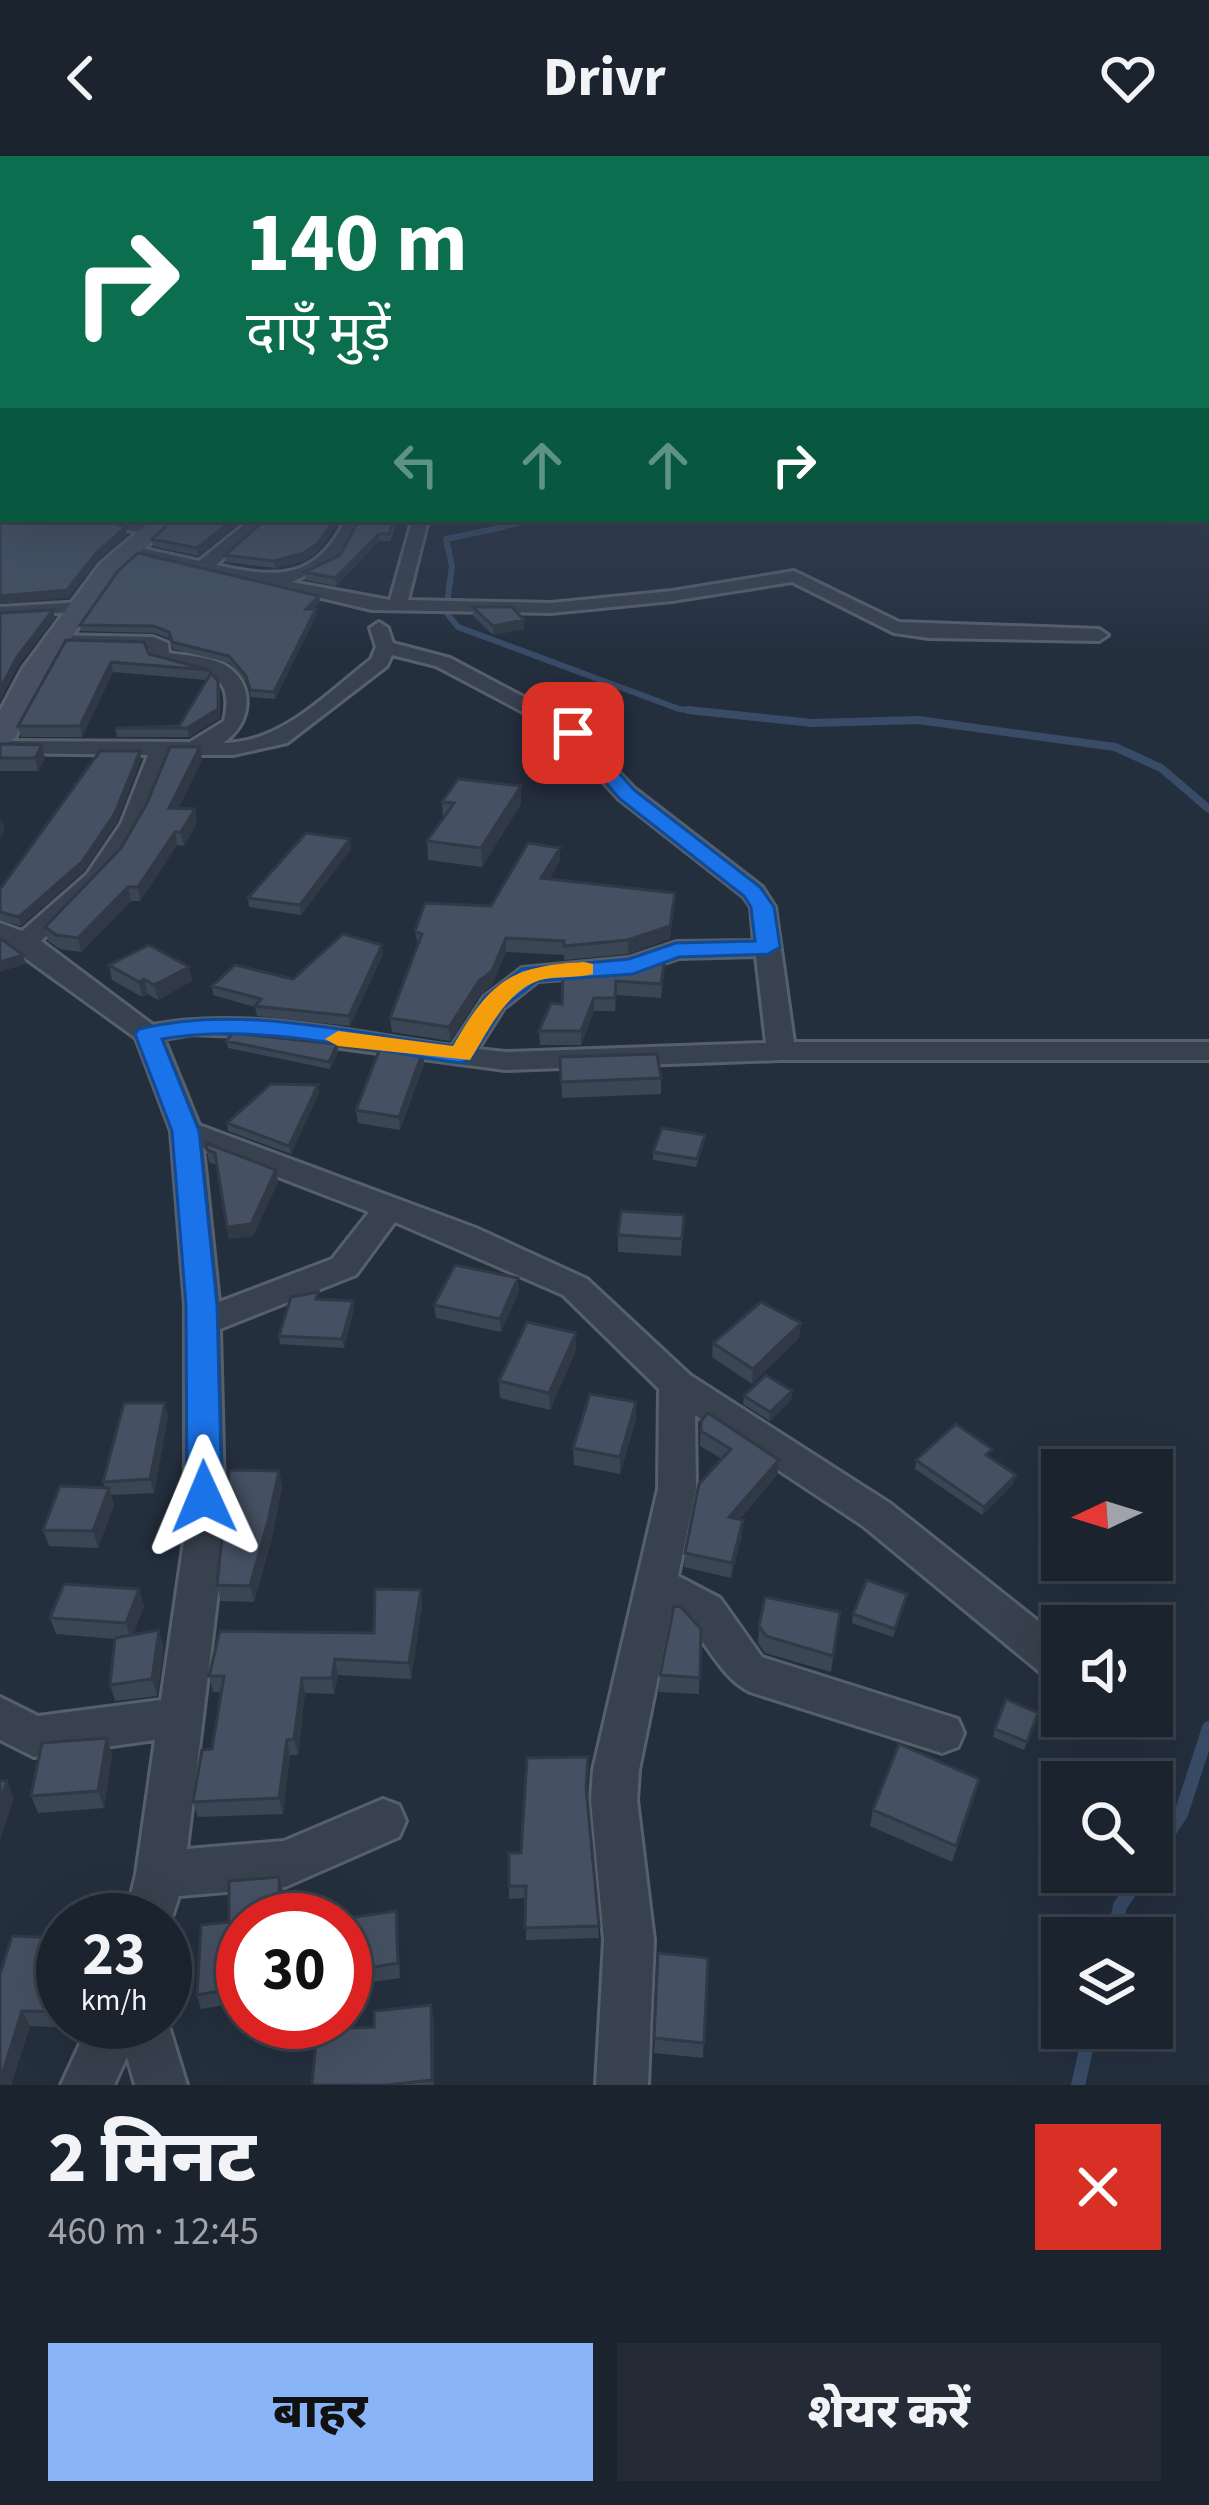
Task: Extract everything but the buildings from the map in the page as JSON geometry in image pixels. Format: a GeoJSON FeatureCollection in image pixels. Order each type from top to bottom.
{"type":"FeatureCollection","features":[{"type":"Feature","properties":{"kind":"street"},"geometry":{"type":"LineString","coordinates":[[119,522],[161,523]]}},
{"type":"Feature","properties":{"kind":"street"},"geometry":{"type":"LineString","coordinates":[[206,565],[257,522]]}},
{"type":"Feature","properties":{"kind":"street"},"geometry":{"type":"LineString","coordinates":[[269,583],[335,557],[352,522]]}},
{"type":"Feature","properties":{"kind":"street"},"geometry":{"type":"LineString","coordinates":[[406,605],[416,522]]}},
{"type":"Feature","properties":{"kind":"street"},"geometry":{"type":"LineString","coordinates":[[161,523],[108,568],[37,668],[0,743],[233,749],[280,739],[380,662],[386,646],[372,604]]}},
{"type":"Feature","properties":{"kind":"street"},"geometry":{"type":"LineString","coordinates":[[128,550],[372,604],[550,608],[672,596],[794,576],[894,627],[929,632],[1100,635]]}},
{"type":"Feature","properties":{"kind":"street"},"geometry":{"type":"LineString","coordinates":[[0,612],[82,607]]}},
{"type":"Feature","properties":{"kind":"street"},"geometry":{"type":"LineString","coordinates":[[58,639],[153,643],[161,647],[159,656],[225,674],[233,684],[240,715],[235,727],[193,748]]}},
{"type":"Feature","properties":{"kind":"street"},"geometry":{"type":"LineString","coordinates":[[386,646],[442,662],[573,733],[627,794],[752,892],[763,907],[781,1051]]}},
{"type":"Feature","properties":{"kind":"street"},"geometry":{"type":"LineString","coordinates":[[155,1893],[205,1534],[202,1322],[186,1131],[148,1034],[12,937],[96,879],[133,824],[161,748]]}},
{"type":"Feature","properties":{"kind":"street"},"geometry":{"type":"LineString","coordinates":[[460,1055],[494,1003],[530,974],[633,966],[676,950],[768,947]]}},
{"type":"Feature","properties":{"kind":"street"},"geometry":{"type":"LineString","coordinates":[[148,1034],[192,1026],[259,1028],[506,1061],[781,1051],[1209,1051]]}},
{"type":"Feature","properties":{"kind":"street"},"geometry":{"type":"LineString","coordinates":[[186,1131],[464,1236],[575,1287],[677,1385],[878,1515],[1041,1648]]}},
{"type":"Feature","properties":{"kind":"street"},"geometry":{"type":"LineString","coordinates":[[202,1322],[344,1267],[387,1210]]}},
{"type":"Feature","properties":{"kind":"street"},"geometry":{"type":"LineString","coordinates":[[622,2085],[629,1940],[614,1800],[616,1770],[679,1473],[677,1385]]}},
{"type":"Feature","properties":{"kind":"street"},"geometry":{"type":"LineString","coordinates":[[658,1585],[705,1610],[747,1670],[942,1733]]}},
{"type":"Feature","properties":{"kind":"street"},"geometry":{"type":"LineString","coordinates":[[0,1717],[34,1737],[180,1717]]}},
{"type":"Feature","properties":{"kind":"street"},"geometry":{"type":"LineString","coordinates":[[160,1874],[285,1864],[382,1821]]}},
{"type":"Feature","properties":{"kind":"street"},"geometry":{"type":"LineString","coordinates":[[87,2085],[104,2049]]}},
{"type":"Feature","properties":{"kind":"street"},"geometry":{"type":"LineString","coordinates":[[151,2049],[161,2085]]}},
{"type":"Feature","properties":{"kind":"waterway"},"geometry":{"type":"LineString","coordinates":[[498,528],[526,522]]}},
{"type":"Feature","properties":{"kind":"waterway"},"geometry":{"type":"LineString","coordinates":[[498,528],[504,527]]}},
{"type":"Feature","properties":{"kind":"waterway"},"geometry":{"type":"LineString","coordinates":[[490,530],[498,528]]}},
{"type":"Feature","properties":{"kind":"waterway"},"geometry":{"type":"LineString","coordinates":[[498,528],[446,539],[452,566],[446,612],[458,627],[679,709],[717,713]]}},
{"type":"Feature","properties":{"kind":"waterway"},"geometry":{"type":"LineString","coordinates":[[688,710],[812,723],[918,720],[1115,747],[1161,768],[1209,809]]}},
{"type":"Feature","properties":{"kind":"waterway"},"geometry":{"type":"LineString","coordinates":[[1173,1826],[1209,1728]]}},
{"type":"Feature","properties":{"kind":"waterway"},"geometry":{"type":"LineString","coordinates":[[1118,1917],[1129,1893]]}},
{"type":"Feature","properties":{"kind":"waterway"},"geometry":{"type":"LineString","coordinates":[[1078,2085],[1086,2049]]}},
{"type":"Feature","properties":{"kind":"slow traffic"},"geometry":{"type":"LineString","coordinates":[[338,1039],[460,1055],[481,1019],[511,986],[544,970],[584,969]]}},
{"type":"Feature","properties":{"kind":"route"},"geometry":{"type":"LineString","coordinates":[[204,1497],[202,1305],[186,1131],[148,1034],[192,1026],[259,1028],[460,1055],[494,1003],[530,974],[633,966],[676,950],[768,947],[763,907],[752,892],[627,794],[573,733]]}}]}
